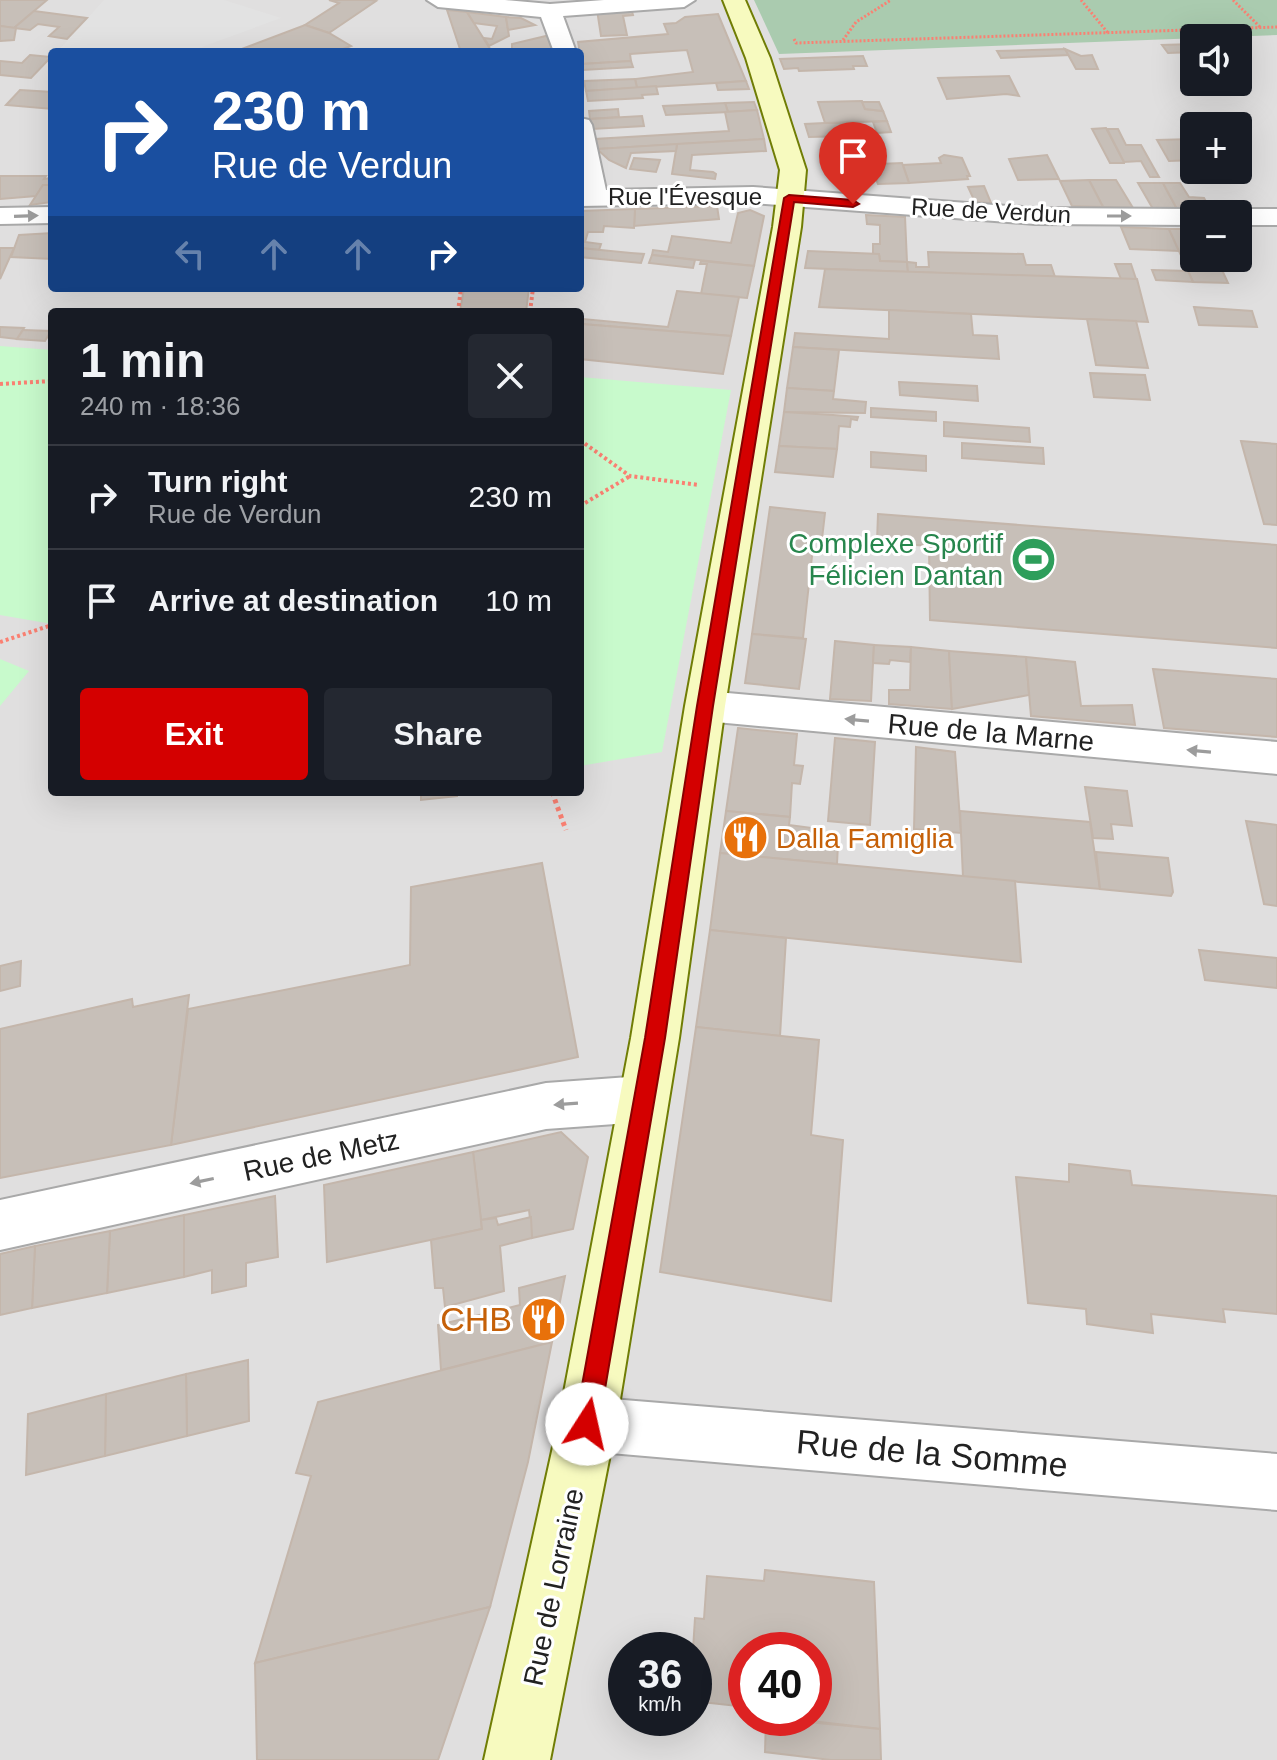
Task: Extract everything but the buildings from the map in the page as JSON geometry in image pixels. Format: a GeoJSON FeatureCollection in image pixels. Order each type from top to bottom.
{"type":"FeatureCollection","features":[{"type":"Feature","properties":{"kind":"street"},"geometry":{"type":"LineString","coordinates":[[438,0],[550,11],[684,0]]}},
{"type":"Feature","properties":{"kind":"street","name":"Rue de Lorraine"},"geometry":{"type":"LineString","coordinates":[[517,1760],[587,1424],[643,1099],[793,170],[758,58],[734,0]]}},
{"type":"Feature","properties":{"kind":"street"},"geometry":{"type":"LineString","coordinates":[[550,11],[564,48]]}},
{"type":"Feature","properties":{"kind":"street"},"geometry":{"type":"LineString","coordinates":[[584,162],[588,198]]}},
{"type":"Feature","properties":{"kind":"street","name":"Rue l'Évesque"},"geometry":{"type":"LineString","coordinates":[[588,198],[753,195],[789,198]]}},
{"type":"Feature","properties":{"kind":"street","name":"Rue de Verdun"},"geometry":{"type":"LineString","coordinates":[[789,198],[1035,216],[1180,217]]}},
{"type":"Feature","properties":{"kind":"street"},"geometry":{"type":"LineString","coordinates":[[0,216],[48,215]]}},
{"type":"Feature","properties":{"kind":"street"},"geometry":{"type":"LineString","coordinates":[[1252,217],[1277,217]]}},
{"type":"Feature","properties":{"kind":"street","name":"Rue de la Marne"},"geometry":{"type":"LineString","coordinates":[[705,706],[1277,758]]}},
{"type":"Feature","properties":{"kind":"street","name":"Rue de Metz"},"geometry":{"type":"LineString","coordinates":[[0,1225],[546,1106],[643,1099]]}},
{"type":"Feature","properties":{"kind":"street","name":"Rue de la Somme"},"geometry":{"type":"LineString","coordinates":[[587,1424],[1277,1482]]}},
{"type":"Feature","properties":{"kind":"path"},"geometry":{"type":"LineString","coordinates":[[842,41],[856,22],[891,0]]}},
{"type":"Feature","properties":{"kind":"path"},"geometry":{"type":"LineString","coordinates":[[1081,0],[1109,34]]}},
{"type":"Feature","properties":{"kind":"path"},"geometry":{"type":"LineString","coordinates":[[1233,0],[1260,28]]}},
{"type":"Feature","properties":{"kind":"path"},"geometry":{"type":"LineString","coordinates":[[790,32],[796,43],[1277,27]]}},
{"type":"Feature","properties":{"kind":"path"},"geometry":{"type":"LineString","coordinates":[[0,384],[48,381]]}},
{"type":"Feature","properties":{"kind":"path"},"geometry":{"type":"LineString","coordinates":[[584,443],[630,476],[740,492]]}},
{"type":"Feature","properties":{"kind":"path"},"geometry":{"type":"LineString","coordinates":[[584,504],[630,476]]}},
{"type":"Feature","properties":{"kind":"path"},"geometry":{"type":"LineString","coordinates":[[0,642],[48,626]]}},
{"type":"Feature","properties":{"kind":"path"},"geometry":{"type":"LineString","coordinates":[[553,796],[566,830]]}},
{"type":"Feature","properties":{"kind":"shaded area"},"geometry":{"type":"Polygon","coordinates":[[[0,0],[1277,0],[1277,1760],[0,1760],[0,0]]]}},
{"type":"Feature","properties":{"kind":"shaded area"},"geometry":{"type":"Polygon","coordinates":[[[104,0],[224,0],[281,18],[199,48],[61,48],[104,0]]]}},
{"type":"Feature","properties":{"kind":"green space"},"geometry":{"type":"Polygon","coordinates":[[[754,0],[1277,0],[1277,35],[1252,36],[1252,24],[1180,24],[1180,39],[779,54],[754,0]]]}},
{"type":"Feature","properties":{"kind":"green space"},"geometry":{"type":"Polygon","coordinates":[[[0,346],[48,350],[48,623],[0,615],[0,346]]]}},
{"type":"Feature","properties":{"kind":"green space"},"geometry":{"type":"Polygon","coordinates":[[[584,377],[731,390],[662,752],[584,765],[584,377]]]}},
{"type":"Feature","properties":{"kind":"green space"},"geometry":{"type":"Polygon","coordinates":[[[0,659],[29,671],[0,706],[0,659]]]}},
{"type":"Feature","properties":{"kind":"place","name":"Complexe Sportif Félicien Dantan"},"geometry":{"type":"Point","coordinates":[1034,559]}},
{"type":"Feature","properties":{"kind":"place","name":"Dalla Famiglia"},"geometry":{"type":"Point","coordinates":[745,838]}},
{"type":"Feature","properties":{"kind":"place","name":"CHB"},"geometry":{"type":"Point","coordinates":[543,1319]}},
{"type":"Feature","properties":{"kind":"route"},"geometry":{"type":"LineString","coordinates":[[587,1424],[655,1038],[705,706],[787,227],[789,198],[853,204]]}}]}
